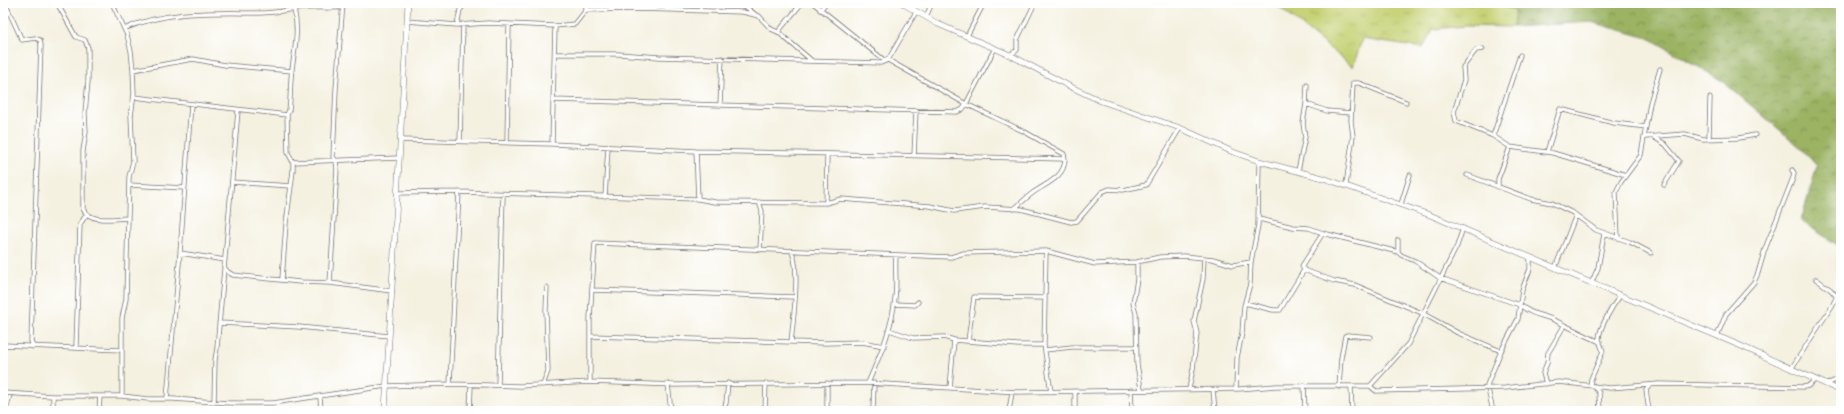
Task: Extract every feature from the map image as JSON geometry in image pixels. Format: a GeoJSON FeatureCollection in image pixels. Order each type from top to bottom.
{"type":"FeatureCollection","features":[{"type":"Feature","properties":{"kind":"street"},"geometry":{"type":"LineString","coordinates":[[5,3],[22,40],[35,38],[40,40],[41,45],[31,341],[33,347]]}},
{"type":"Feature","properties":{"kind":"street"},"geometry":{"type":"LineString","coordinates":[[57,3],[76,37],[84,40],[87,45],[88,81],[85,113],[86,132],[83,151],[82,204],[87,214],[101,219],[128,218]]}},
{"type":"Feature","properties":{"kind":"street"},"geometry":{"type":"LineString","coordinates":[[112,3],[130,46],[134,97],[131,116],[133,161],[129,185],[126,298],[122,318],[122,396]]}},
{"type":"Feature","properties":{"kind":"street"},"geometry":{"type":"LineString","coordinates":[[385,411],[408,3]]}},
{"type":"Feature","properties":{"kind":"street"},"geometry":{"type":"LineString","coordinates":[[457,24],[460,10],[466,3]]}},
{"type":"Feature","properties":{"kind":"street"},"geometry":{"type":"LineString","coordinates":[[407,21],[457,24],[556,26],[575,24],[586,10],[586,3]]}},
{"type":"Feature","properties":{"kind":"street"},"geometry":{"type":"LineString","coordinates":[[742,3],[771,29],[778,32],[812,61]]}},
{"type":"Feature","properties":{"kind":"street"},"geometry":{"type":"LineString","coordinates":[[778,32],[802,3]]}},
{"type":"Feature","properties":{"kind":"street"},"geometry":{"type":"LineString","coordinates":[[813,3],[884,60],[888,60],[966,104],[1031,135],[1064,154],[1065,167],[1056,177],[1014,209]]}},
{"type":"Feature","properties":{"kind":"street"},"geometry":{"type":"LineString","coordinates":[[820,10],[826,3]]}},
{"type":"Feature","properties":{"kind":"street"},"geometry":{"type":"LineString","coordinates":[[902,3],[926,17],[1010,55],[1101,101],[1180,128],[1233,152],[1259,161],[1346,185],[1463,228],[1591,284],[1717,336],[1841,391]]}},
{"type":"Feature","properties":{"kind":"street"},"geometry":{"type":"LineString","coordinates":[[926,17],[932,3]]}},
{"type":"Feature","properties":{"kind":"street"},"geometry":{"type":"LineString","coordinates":[[967,36],[984,3]]}},
{"type":"Feature","properties":{"kind":"street"},"geometry":{"type":"LineString","coordinates":[[1010,55],[1017,50],[1017,40],[1035,3]]}},
{"type":"Feature","properties":{"kind":"street"},"geometry":{"type":"LineString","coordinates":[[124,29],[147,20],[178,15],[260,13],[294,9],[307,5],[331,9],[343,5],[333,142],[333,157],[336,161],[336,183],[330,283]]}},
{"type":"Feature","properties":{"kind":"street"},"geometry":{"type":"LineString","coordinates":[[743,12],[746,7]]}},
{"type":"Feature","properties":{"kind":"street"},"geometry":{"type":"LineString","coordinates":[[282,279],[293,162],[288,153],[287,115],[290,105],[292,72],[296,44],[294,9]]}},
{"type":"Feature","properties":{"kind":"street"},"geometry":{"type":"LineString","coordinates":[[586,10],[639,9],[743,12],[758,16]]}},
{"type":"Feature","properties":{"kind":"street"},"geometry":{"type":"LineString","coordinates":[[556,54],[618,54],[881,63],[888,60],[916,12]]}},
{"type":"Feature","properties":{"kind":"street"},"geometry":{"type":"LineString","coordinates":[[460,142],[463,24]]}},
{"type":"Feature","properties":{"kind":"street"},"geometry":{"type":"LineString","coordinates":[[507,143],[509,25]]}},
{"type":"Feature","properties":{"kind":"street"},"geometry":{"type":"LineString","coordinates":[[552,144],[556,26]]}},
{"type":"Feature","properties":{"kind":"street"},"geometry":{"type":"LineString","coordinates":[[554,100],[957,112],[963,109],[966,104],[995,48]]}},
{"type":"Feature","properties":{"kind":"street"},"geometry":{"type":"LineString","coordinates":[[1483,48],[1476,50],[1463,67],[1464,80],[1454,115],[1456,121],[1493,136],[1510,146],[1546,152],[1626,175]]}},
{"type":"Feature","properties":{"kind":"street"},"geometry":{"type":"LineString","coordinates":[[1493,136],[1520,55]]}},
{"type":"Feature","properties":{"kind":"street"},"geometry":{"type":"LineString","coordinates":[[720,104],[722,58]]}},
{"type":"Feature","properties":{"kind":"street"},"geometry":{"type":"LineString","coordinates":[[133,70],[193,59],[292,72]]}},
{"type":"Feature","properties":{"kind":"street"},"geometry":{"type":"LineString","coordinates":[[1618,238],[1616,192],[1626,175],[1641,155],[1650,103],[1660,69]]}},
{"type":"Feature","properties":{"kind":"street"},"geometry":{"type":"LineString","coordinates":[[1346,185],[1353,136],[1353,85],[1356,82],[1406,102]]}},
{"type":"Feature","properties":{"kind":"street"},"geometry":{"type":"LineString","coordinates":[[1298,171],[1304,137],[1303,123],[1307,85]]}},
{"type":"Feature","properties":{"kind":"street"},"geometry":{"type":"LineString","coordinates":[[134,97],[287,115]]}},
{"type":"Feature","properties":{"kind":"street"},"geometry":{"type":"LineString","coordinates":[[1709,138],[1710,98]]}},
{"type":"Feature","properties":{"kind":"street"},"geometry":{"type":"LineString","coordinates":[[167,398],[191,104]]}},
{"type":"Feature","properties":{"kind":"street"},"geometry":{"type":"LineString","coordinates":[[1306,104],[1327,111],[1352,113]]}},
{"type":"Feature","properties":{"kind":"street"},"geometry":{"type":"LineString","coordinates":[[1546,152],[1559,110],[1562,108],[1614,123],[1646,127]]}},
{"type":"Feature","properties":{"kind":"street"},"geometry":{"type":"LineString","coordinates":[[214,402],[215,356],[238,110]]}},
{"type":"Feature","properties":{"kind":"street"},"geometry":{"type":"LineString","coordinates":[[914,156],[916,110]]}},
{"type":"Feature","properties":{"kind":"street"},"geometry":{"type":"LineString","coordinates":[[398,193],[459,192],[698,199],[714,202],[826,203],[840,200],[930,206],[954,210],[985,207],[1022,209],[1068,222],[1077,221],[1102,192],[1109,189],[1123,190],[1146,184],[1180,128]]}},
{"type":"Feature","properties":{"kind":"street"},"geometry":{"type":"LineString","coordinates":[[1645,137],[1652,135],[1685,134],[1700,138],[1739,138],[1755,135]]}},
{"type":"Feature","properties":{"kind":"street"},"geometry":{"type":"LineString","coordinates":[[1652,135],[1665,144],[1679,161],[1664,185]]}},
{"type":"Feature","properties":{"kind":"street"},"geometry":{"type":"LineString","coordinates":[[400,140],[552,144],[696,151],[827,155],[1065,159]]}},
{"type":"Feature","properties":{"kind":"street"},"geometry":{"type":"LineString","coordinates":[[1498,187],[1498,179],[1510,146]]}},
{"type":"Feature","properties":{"kind":"street"},"geometry":{"type":"LineString","coordinates":[[606,197],[608,147]]}},
{"type":"Feature","properties":{"kind":"street"},"geometry":{"type":"LineString","coordinates":[[696,151],[698,199]]}},
{"type":"Feature","properties":{"kind":"street"},"geometry":{"type":"LineString","coordinates":[[826,203],[827,155]]}},
{"type":"Feature","properties":{"kind":"street"},"geometry":{"type":"LineString","coordinates":[[293,162],[399,158]]}},
{"type":"Feature","properties":{"kind":"street"},"geometry":{"type":"LineString","coordinates":[[1236,389],[1237,358],[1242,333],[1245,303],[1250,284],[1251,262],[1258,219],[1259,161]]}},
{"type":"Feature","properties":{"kind":"street"},"geometry":{"type":"LineString","coordinates":[[1717,336],[1726,314],[1754,282],[1765,249],[1793,178],[1794,173],[1792,170]]}},
{"type":"Feature","properties":{"kind":"street"},"geometry":{"type":"LineString","coordinates":[[1401,204],[1410,175]]}},
{"type":"Feature","properties":{"kind":"street"},"geometry":{"type":"LineString","coordinates":[[1466,175],[1531,199],[1552,203],[1576,215],[1596,230],[1651,253]]}},
{"type":"Feature","properties":{"kind":"street"},"geometry":{"type":"LineString","coordinates":[[232,182],[291,186]]}},
{"type":"Feature","properties":{"kind":"street"},"geometry":{"type":"LineString","coordinates":[[129,185],[185,188]]}},
{"type":"Feature","properties":{"kind":"street"},"geometry":{"type":"LineString","coordinates":[[450,384],[459,192]]}},
{"type":"Feature","properties":{"kind":"street"},"geometry":{"type":"LineString","coordinates":[[498,385],[503,194]]}},
{"type":"Feature","properties":{"kind":"street"},"geometry":{"type":"LineString","coordinates":[[759,202],[762,211],[760,250]]}},
{"type":"Feature","properties":{"kind":"street"},"geometry":{"type":"LineString","coordinates":[[76,347],[80,224],[87,214]]}},
{"type":"Feature","properties":{"kind":"street"},"geometry":{"type":"LineString","coordinates":[[1554,268],[1576,215]]}},
{"type":"Feature","properties":{"kind":"street"},"geometry":{"type":"LineString","coordinates":[[1258,219],[1293,227],[1309,228],[1398,252],[1415,260],[1440,278],[1520,306],[1530,313],[1554,320],[1600,342]]}},
{"type":"Feature","properties":{"kind":"street"},"geometry":{"type":"LineString","coordinates":[[3,394],[122,396],[148,399],[167,398],[214,402],[273,403],[386,386],[450,384],[543,385],[590,382],[668,384],[874,383],[1012,392],[1141,389],[1213,390],[1304,385],[1351,387],[1370,386],[1375,383],[1391,362],[1405,348],[1463,228]]}},
{"type":"Feature","properties":{"kind":"street"},"geometry":{"type":"LineString","coordinates":[[1245,303],[1273,310],[1280,310],[1304,270],[1302,266],[1323,233]]}},
{"type":"Feature","properties":{"kind":"street"},"geometry":{"type":"LineString","coordinates":[[1591,284],[1598,268],[1604,234]]}},
{"type":"Feature","properties":{"kind":"street"},"geometry":{"type":"LineString","coordinates":[[1398,240],[1398,252]]}},
{"type":"Feature","properties":{"kind":"street"},"geometry":{"type":"LineString","coordinates":[[590,382],[592,290],[595,243],[951,257],[964,253],[1046,251],[1095,264],[1137,262],[1165,256],[1191,256],[1233,265],[1251,262]]}},
{"type":"Feature","properties":{"kind":"street"},"geometry":{"type":"LineString","coordinates":[[791,251],[794,256],[796,283],[791,342]]}},
{"type":"Feature","properties":{"kind":"street"},"geometry":{"type":"LineString","coordinates":[[1046,251],[1044,344],[1051,392]]}},
{"type":"Feature","properties":{"kind":"street"},"geometry":{"type":"LineString","coordinates":[[180,253],[225,260]]}},
{"type":"Feature","properties":{"kind":"street"},"geometry":{"type":"LineString","coordinates":[[868,383],[884,346],[889,330],[894,304],[896,256]]}},
{"type":"Feature","properties":{"kind":"street"},"geometry":{"type":"LineString","coordinates":[[1493,411],[1487,389],[1488,382],[1501,351],[1518,319],[1522,290],[1530,269],[1530,257]]}},
{"type":"Feature","properties":{"kind":"street"},"geometry":{"type":"LineString","coordinates":[[1189,389],[1197,333],[1194,321],[1203,279],[1204,258]]}},
{"type":"Feature","properties":{"kind":"street"},"geometry":{"type":"LineString","coordinates":[[1137,262],[1137,279],[1134,303],[1136,313],[1136,347],[1141,389]]}},
{"type":"Feature","properties":{"kind":"street"},"geometry":{"type":"LineString","coordinates":[[224,267],[233,275],[300,282],[330,283],[392,291]]}},
{"type":"Feature","properties":{"kind":"street"},"geometry":{"type":"LineString","coordinates":[[1304,270],[1334,281],[1355,285],[1422,313],[1458,333],[1501,351]]}},
{"type":"Feature","properties":{"kind":"street"},"geometry":{"type":"LineString","coordinates":[[223,282],[233,275]]}},
{"type":"Feature","properties":{"kind":"street"},"geometry":{"type":"LineString","coordinates":[[1816,279],[1831,290],[1836,296]]}},
{"type":"Feature","properties":{"kind":"street"},"geometry":{"type":"LineString","coordinates":[[543,385],[548,371],[546,310],[547,287]]}},
{"type":"Feature","properties":{"kind":"street"},"geometry":{"type":"LineString","coordinates":[[1791,369],[1832,306],[1841,288]]}},
{"type":"Feature","properties":{"kind":"street"},"geometry":{"type":"LineString","coordinates":[[592,290],[795,297]]}},
{"type":"Feature","properties":{"kind":"street"},"geometry":{"type":"LineString","coordinates":[[1599,393],[1592,386],[1591,379],[1603,351],[1600,342],[1600,334],[1613,306],[1620,296]]}},
{"type":"Feature","properties":{"kind":"street"},"geometry":{"type":"LineString","coordinates":[[968,341],[974,297],[1045,298]]}},
{"type":"Feature","properties":{"kind":"street"},"geometry":{"type":"LineString","coordinates":[[894,304],[915,305],[918,302]]}},
{"type":"Feature","properties":{"kind":"street"},"geometry":{"type":"LineString","coordinates":[[219,323],[299,327],[389,336]]}},
{"type":"Feature","properties":{"kind":"street"},"geometry":{"type":"LineString","coordinates":[[1546,384],[1543,374],[1547,363],[1548,353],[1564,326]]}},
{"type":"Feature","properties":{"kind":"street"},"geometry":{"type":"LineString","coordinates":[[889,330],[913,338],[944,337],[954,340],[1018,345],[1044,344]]}},
{"type":"Feature","properties":{"kind":"street"},"geometry":{"type":"LineString","coordinates":[[591,336],[850,344],[862,342],[884,346]]}},
{"type":"Feature","properties":{"kind":"street"},"geometry":{"type":"LineString","coordinates":[[1339,386],[1341,358],[1345,336],[1371,337]]}},
{"type":"Feature","properties":{"kind":"street"},"geometry":{"type":"LineString","coordinates":[[950,388],[954,340]]}},
{"type":"Feature","properties":{"kind":"street"},"geometry":{"type":"LineString","coordinates":[[3,345],[121,350]]}},
{"type":"Feature","properties":{"kind":"street"},"geometry":{"type":"LineString","coordinates":[[1045,350],[1072,347],[1136,347]]}},
{"type":"Feature","properties":{"kind":"street"},"geometry":{"type":"LineString","coordinates":[[1826,385],[1836,380],[1841,375]]}},
{"type":"Feature","properties":{"kind":"street"},"geometry":{"type":"LineString","coordinates":[[1370,386],[1376,391],[1487,389],[1559,382],[1603,387],[1650,384],[1808,386],[1815,380]]}},
{"type":"Feature","properties":{"kind":"street"},"geometry":{"type":"LineString","coordinates":[[723,411],[726,403],[728,383]]}},
{"type":"Feature","properties":{"kind":"street"},"geometry":{"type":"LineString","coordinates":[[764,411],[766,383]]}},
{"type":"Feature","properties":{"kind":"street"},"geometry":{"type":"LineString","coordinates":[[827,383],[827,411]]}},
{"type":"Feature","properties":{"kind":"street"},"geometry":{"type":"LineString","coordinates":[[873,411],[874,383]]}},
{"type":"Feature","properties":{"kind":"street"},"geometry":{"type":"LineString","coordinates":[[1375,383],[1376,391]]}},
{"type":"Feature","properties":{"kind":"street"},"geometry":{"type":"LineString","coordinates":[[668,384],[671,411]]}},
{"type":"Feature","properties":{"kind":"street"},"geometry":{"type":"LineString","coordinates":[[1646,390],[1650,384]]}},
{"type":"Feature","properties":{"kind":"street"},"geometry":{"type":"LineString","coordinates":[[470,411],[471,385]]}},
{"type":"Feature","properties":{"kind":"street"},"geometry":{"type":"LineString","coordinates":[[1304,385],[1305,411]]}},
{"type":"Feature","properties":{"kind":"street"},"geometry":{"type":"LineString","coordinates":[[1643,385],[1646,390],[1649,411]]}},
{"type":"Feature","properties":{"kind":"street"},"geometry":{"type":"LineString","coordinates":[[1351,387],[1352,411]]}},
{"type":"Feature","properties":{"kind":"street"},"geometry":{"type":"LineString","coordinates":[[1600,411],[1599,393],[1603,387]]}},
{"type":"Feature","properties":{"kind":"street"},"geometry":{"type":"LineString","coordinates":[[1131,390],[1132,411]]}},
{"type":"Feature","properties":{"kind":"street"},"geometry":{"type":"LineString","coordinates":[[1213,390],[1214,411]]}},
{"type":"Feature","properties":{"kind":"street"},"geometry":{"type":"LineString","coordinates":[[1075,391],[1075,411]]}},
{"type":"Feature","properties":{"kind":"street"},"geometry":{"type":"LineString","coordinates":[[1009,411],[1012,392]]}},
{"type":"Feature","properties":{"kind":"street"},"geometry":{"type":"LineString","coordinates":[[6,411],[10,394]]}},
{"type":"Feature","properties":{"kind":"street"},"geometry":{"type":"LineString","coordinates":[[53,396],[53,411]]}},
{"type":"Feature","properties":{"kind":"street"},"geometry":{"type":"LineString","coordinates":[[99,411],[100,396]]}},
{"type":"Feature","properties":{"kind":"street"},"geometry":{"type":"LineString","coordinates":[[320,397],[321,411]]}},
{"type":"Feature","properties":{"kind":"green space"},"geometry":{"type":"Polygon","coordinates":[[[1274,3],[1495,3],[1515,11],[1513,27],[1465,26],[1433,29],[1423,48],[1362,39],[1353,67],[1274,3]]]}},
{"type":"Feature","properties":{"kind":"green space"},"geometry":{"type":"Polygon","coordinates":[[[1495,3],[1841,3],[1841,247],[1801,221],[1817,166],[1800,147],[1721,80],[1651,39],[1592,22],[1513,27],[1515,11],[1495,3]]]}}]}
